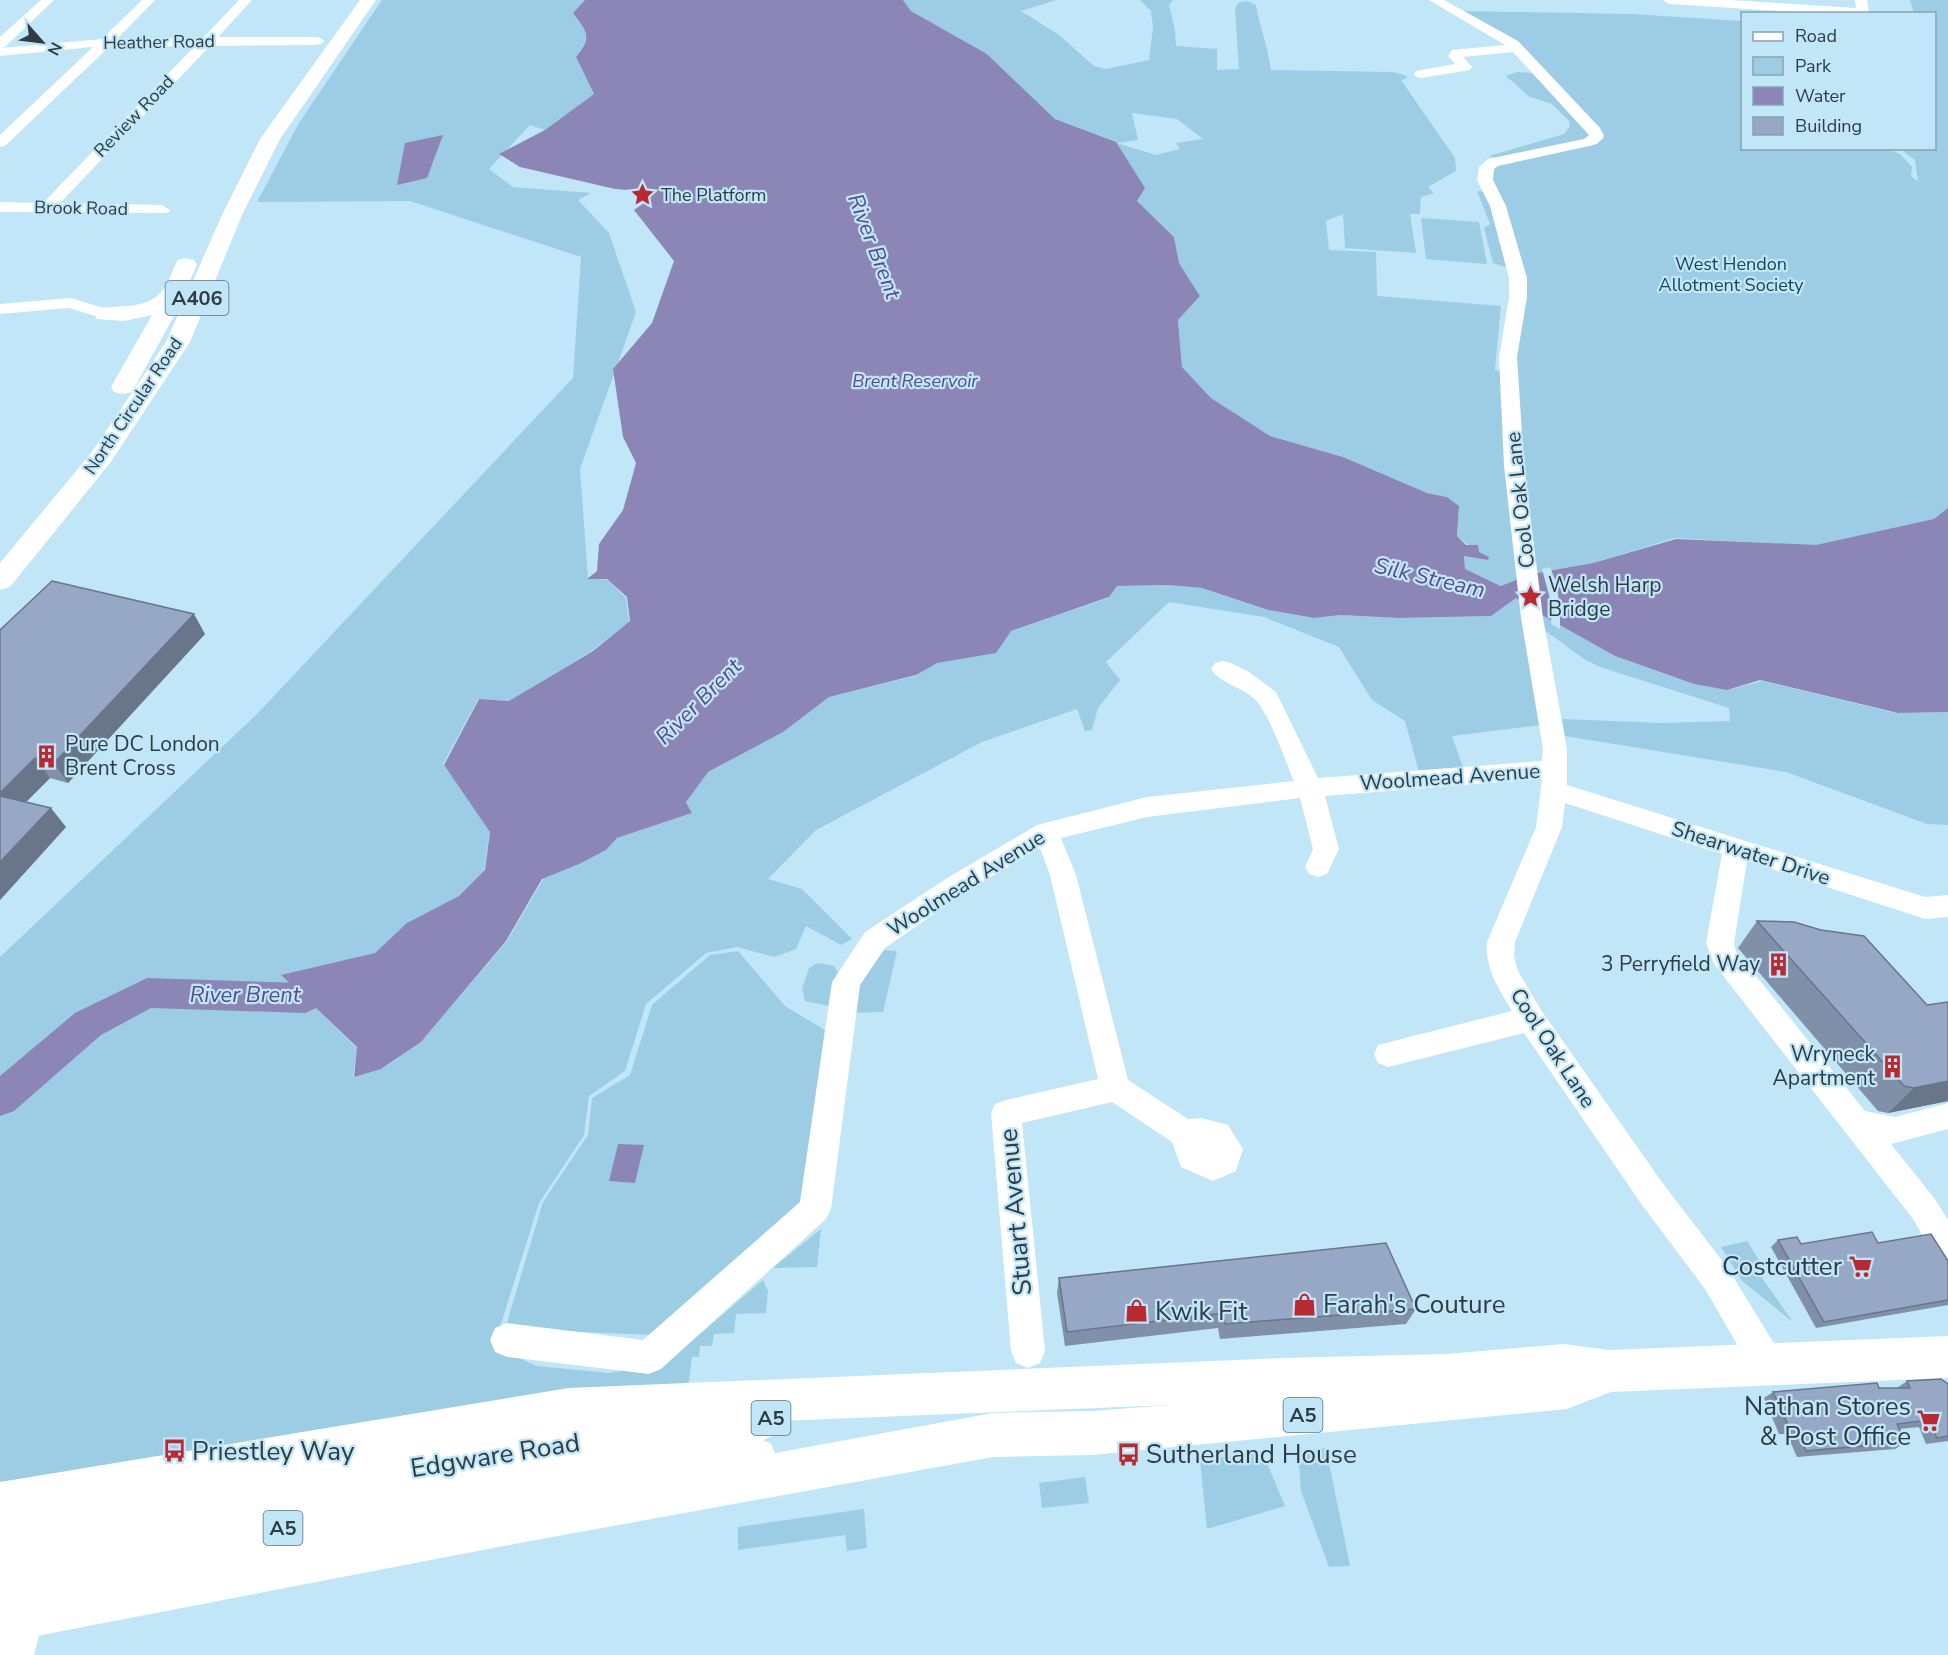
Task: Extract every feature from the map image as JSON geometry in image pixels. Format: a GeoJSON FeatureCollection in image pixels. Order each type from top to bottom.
{"type":"FeatureCollection","features":[{"type":"Feature","properties":{"kind":"highway"},"geometry":{"type":"LineString","coordinates":[[233,165],[258,123],[349,0]]}},
{"type":"Feature","properties":{"kind":"highway","name":"North Circular Road"},"geometry":{"type":"LineString","coordinates":[[0,581],[101,458],[178,342],[232,215],[270,139],[368,0]]}},
{"type":"Feature","properties":{"kind":"highway","name":"North Circular Road"},"geometry":{"type":"LineString","coordinates":[[108,409],[134,369],[175,292],[196,241]]}},
{"type":"Feature","properties":{"kind":"highway"},"geometry":{"type":"LineString","coordinates":[[105,314],[119,316],[139,313],[156,306],[175,292]]}},
{"type":"Feature","properties":{"kind":"highway"},"geometry":{"type":"LineString","coordinates":[[105,314],[126,329],[131,339],[134,369]]}},
{"type":"Feature","properties":{"kind":"main road","name":"A5"},"geometry":{"type":"LineString","coordinates":[[992,1391],[1446,1375],[1564,1365],[1609,1371],[1768,1365],[1946,1363]]}},
{"type":"Feature","properties":{"kind":"main road","name":"A5"},"geometry":{"type":"LineString","coordinates":[[993,1435],[1103,1432],[1567,1388],[1609,1371]]}},
{"type":"Feature","properties":{"kind":"main road"},"geometry":{"type":"LineString","coordinates":[[0,1504],[569,1409],[992,1391]]}},
{"type":"Feature","properties":{"kind":"main road","name":"Edgware Road"},"geometry":{"type":"LineString","coordinates":[[0,1538],[550,1445],[992,1391]]}},
{"type":"Feature","properties":{"kind":"main road"},"geometry":{"type":"LineString","coordinates":[[13,1630],[514,1522],[993,1435]]}},
{"type":"Feature","properties":{"kind":"main road","name":"Edgware Road"},"geometry":{"type":"LineString","coordinates":[[0,1576],[566,1479],[993,1435]]}},
{"type":"Feature","properties":{"kind":"street"},"geometry":{"type":"LineString","coordinates":[[0,44],[48,0]]}},
{"type":"Feature","properties":{"kind":"street"},"geometry":{"type":"LineString","coordinates":[[0,143],[108,42],[149,0]]}},
{"type":"Feature","properties":{"kind":"street","name":"Review Road"},"geometry":{"type":"LineString","coordinates":[[48,207],[159,88],[209,41],[246,0]]}},
{"type":"Feature","properties":{"kind":"street","name":"Cool Oak Lane"},"geometry":{"type":"LineString","coordinates":[[1435,0],[1517,48],[1596,131],[1597,136],[1592,141],[1493,162],[1487,167],[1485,180],[1498,206],[1518,278],[1518,297],[1508,357],[1514,465],[1532,618],[1549,708],[1555,779],[1549,828],[1501,942],[1500,956],[1505,974],[1531,1019],[1653,1195],[1716,1278],[1768,1365]]}},
{"type":"Feature","properties":{"kind":"street"},"geometry":{"type":"LineString","coordinates":[[1669,0],[1736,2],[1863,12],[1861,0]]}},
{"type":"Feature","properties":{"kind":"street","name":"Heather Road"},"geometry":{"type":"LineString","coordinates":[[0,52],[108,42],[318,41]]}},
{"type":"Feature","properties":{"kind":"street"},"geometry":{"type":"LineString","coordinates":[[1420,74],[1465,67],[1455,56],[1457,53],[1517,48]]}},
{"type":"Feature","properties":{"kind":"street","name":"Brook Road"},"geometry":{"type":"LineString","coordinates":[[0,207],[162,210]]}},
{"type":"Feature","properties":{"kind":"street"},"geometry":{"type":"LineString","coordinates":[[0,309],[70,303],[105,314]]}},
{"type":"Feature","properties":{"kind":"street"},"geometry":{"type":"LineString","coordinates":[[1223,669],[1241,678],[1268,698],[1310,788],[1326,849],[1318,867]]}},
{"type":"Feature","properties":{"kind":"street","name":"Woolmead Avenue"},"geometry":{"type":"LineString","coordinates":[[507,1340],[649,1357],[815,1209],[846,982],[875,940],[958,884],[1046,832],[1147,807],[1310,788],[1555,779]]}},
{"type":"Feature","properties":{"kind":"street","name":"Shearwater Drive"},"geometry":{"type":"LineString","coordinates":[[1555,779],[1737,849],[1925,908],[1948,906]]}},
{"type":"Feature","properties":{"kind":"street"},"geometry":{"type":"LineString","coordinates":[[1046,832],[1063,875],[1114,1088],[1184,1133]]}},
{"type":"Feature","properties":{"kind":"street"},"geometry":{"type":"LineString","coordinates":[[1737,849],[1720,943],[1724,956],[1924,1209],[1948,1249]]}},
{"type":"Feature","properties":{"kind":"street"},"geometry":{"type":"LineString","coordinates":[[1388,1054],[1531,1019]]}},
{"type":"Feature","properties":{"kind":"street","name":"Stuart Avenue"},"geometry":{"type":"LineString","coordinates":[[1029,1351],[1006,1113],[1114,1088]]}},
{"type":"Feature","properties":{"kind":"street"},"geometry":{"type":"LineString","coordinates":[[1858,1123],[1895,1131],[1948,1116]]}},
{"type":"Feature","properties":{"kind":"green space"},"geometry":{"type":"Polygon","coordinates":[[[382,0],[585,0],[573,13],[586,35],[586,40],[576,57],[594,94],[545,130],[530,125],[489,169],[513,187],[591,193],[578,200],[609,233],[636,312],[580,469],[588,578],[608,580],[626,598],[629,622],[593,650],[510,701],[478,699],[443,764],[490,829],[484,872],[461,895],[407,924],[375,953],[282,976],[357,1048],[353,1077],[385,1067],[421,1042],[507,941],[544,878],[604,851],[617,838],[692,813],[686,801],[706,773],[781,733],[828,697],[915,676],[934,663],[995,653],[1011,631],[1108,598],[1116,586],[1171,585],[1202,588],[1268,610],[1314,618],[1341,615],[1399,618],[1491,616],[1516,598],[1524,604],[1541,725],[1452,736],[1466,776],[1421,779],[1405,721],[1372,700],[1339,647],[1264,617],[1169,602],[1106,662],[1120,680],[1098,708],[1092,730],[1085,731],[1077,709],[982,742],[816,830],[768,879],[802,889],[852,939],[841,945],[806,926],[796,949],[774,957],[737,947],[706,953],[646,1004],[625,1071],[589,1096],[584,1135],[539,1203],[494,1346],[536,1366],[609,1373],[665,1364],[763,1280],[768,1291],[766,1313],[736,1314],[734,1333],[714,1334],[712,1346],[700,1346],[699,1357],[692,1357],[689,1381],[664,1405],[0,1504],[0,957],[257,714],[573,378],[581,257],[410,201],[257,202],[299,123],[382,0]]]}},
{"type":"Feature","properties":{"kind":"green space","name":"West Hendon Allotment Society"},"geometry":{"type":"Polygon","coordinates":[[[903,0],[1056,0],[1021,11],[1059,35],[1094,66],[1106,69],[1149,60],[1153,27],[1151,11],[1140,0],[1173,0],[1169,5],[1176,46],[1217,49],[1217,70],[1239,69],[1235,9],[1238,3],[1247,1],[1256,5],[1271,70],[1393,72],[1407,76],[1401,80],[1455,158],[1456,171],[1428,187],[1434,193],[1421,197],[1420,214],[1410,214],[1416,253],[1345,248],[1343,214],[1326,221],[1329,250],[1376,252],[1377,296],[1501,306],[1495,370],[1519,374],[1515,363],[1527,285],[1491,177],[1494,166],[1591,146],[1604,139],[1531,57],[1461,11],[1632,14],[1741,21],[1741,150],[1890,150],[1900,154],[1912,167],[1911,176],[1918,182],[1915,160],[1901,150],[1936,150],[1936,12],[1914,12],[1910,0],[1948,0],[1948,509],[1937,519],[1819,546],[1675,538],[1593,563],[1531,574],[1502,586],[1465,569],[1464,556],[1488,560],[1457,536],[1459,506],[1447,497],[1427,493],[1343,457],[1270,436],[1211,398],[1182,367],[1178,320],[1200,296],[1179,263],[1174,237],[1137,201],[1116,142],[1055,119],[987,54],[911,11],[903,0]],[[1132,113],[1138,140],[1117,143],[1156,155],[1180,149],[1176,143],[1203,139],[1177,119],[1132,113]]]}},
{"type":"Feature","properties":{"kind":"green space"},"geometry":{"type":"Polygon","coordinates":[[[1517,72],[1532,73],[1590,130],[1589,139],[1499,159],[1489,156],[1564,134],[1569,128],[1570,122],[1552,104],[1530,97],[1506,76],[1517,72]]]}},
{"type":"Feature","properties":{"kind":"green space"},"geometry":{"type":"Polygon","coordinates":[[[1477,191],[1485,192],[1494,209],[1507,260],[1505,267],[1493,263],[1484,228],[1490,224],[1477,191]]]}},
{"type":"Feature","properties":{"kind":"green space"},"geometry":{"type":"Polygon","coordinates":[[[1421,218],[1479,222],[1487,264],[1426,259],[1421,218]]]}},
{"type":"Feature","properties":{"kind":"green space"},"geometry":{"type":"Polygon","coordinates":[[[1540,614],[1615,656],[1694,684],[1728,690],[1762,681],[1895,713],[1948,712],[1948,825],[1927,824],[1786,772],[1565,736],[1562,719],[1662,723],[1730,721],[1729,708],[1600,667],[1584,659],[1543,629],[1540,614]]]}},
{"type":"Feature","properties":{"kind":"green space"},"geometry":{"type":"Polygon","coordinates":[[[882,950],[897,951],[883,1012],[852,1013],[861,974],[882,950]]]}},
{"type":"Feature","properties":{"kind":"green space"},"geometry":{"type":"Polygon","coordinates":[[[738,951],[785,1006],[828,1032],[805,1203],[655,1335],[505,1329],[543,1202],[588,1135],[592,1098],[630,1075],[652,1005],[710,955],[738,951]]]}},
{"type":"Feature","properties":{"kind":"green space"},"geometry":{"type":"Polygon","coordinates":[[[818,963],[834,966],[842,979],[833,1007],[805,1001],[802,989],[809,968],[818,963]]]}},
{"type":"Feature","properties":{"kind":"green space"},"geometry":{"type":"Polygon","coordinates":[[[821,1229],[817,1267],[773,1268],[821,1229]]]}},
{"type":"Feature","properties":{"kind":"green space"},"geometry":{"type":"Polygon","coordinates":[[[1747,1241],[1762,1265],[1755,1268],[1793,1322],[1742,1281],[1721,1247],[1747,1241]]]}},
{"type":"Feature","properties":{"kind":"green space"},"geometry":{"type":"Polygon","coordinates":[[[1326,1448],[1350,1566],[1329,1567],[1301,1491],[1298,1451],[1326,1448]]]}},
{"type":"Feature","properties":{"kind":"green space"},"geometry":{"type":"Polygon","coordinates":[[[1262,1451],[1285,1506],[1207,1529],[1200,1461],[1262,1451]]]}},
{"type":"Feature","properties":{"kind":"green space"},"geometry":{"type":"Polygon","coordinates":[[[1085,1477],[1089,1503],[1042,1508],[1039,1483],[1085,1477]]]}},
{"type":"Feature","properties":{"kind":"green space"},"geometry":{"type":"Polygon","coordinates":[[[864,1509],[867,1548],[847,1551],[845,1535],[738,1550],[738,1527],[864,1509]]]}},
{"type":"Feature","properties":{"kind":"water","name":"Brent Reservoir"},"geometry":{"type":"Polygon","coordinates":[[[585,0],[903,0],[911,11],[987,54],[1055,119],[1116,142],[1145,188],[1137,201],[1174,237],[1179,263],[1200,296],[1178,320],[1182,367],[1211,398],[1270,436],[1343,457],[1427,493],[1447,497],[1459,506],[1457,536],[1466,545],[1478,545],[1479,552],[1489,557],[1488,560],[1464,556],[1465,569],[1501,586],[1531,574],[1593,563],[1676,539],[1816,545],[1934,519],[1948,508],[1948,712],[1898,713],[1760,680],[1727,690],[1694,684],[1615,656],[1516,598],[1491,616],[1399,618],[1341,615],[1314,618],[1268,610],[1202,588],[1169,585],[1117,586],[1109,597],[1011,631],[996,653],[937,663],[916,675],[829,697],[783,732],[708,772],[686,802],[692,813],[617,838],[606,850],[542,879],[506,941],[421,1042],[381,1069],[354,1077],[357,1047],[281,975],[375,953],[407,923],[459,896],[485,870],[490,832],[444,765],[479,699],[509,701],[593,651],[630,621],[627,597],[607,579],[587,579],[597,571],[599,544],[623,510],[636,463],[623,437],[613,369],[652,323],[674,261],[634,210],[650,199],[652,192],[615,189],[520,167],[499,154],[545,130],[594,94],[576,57],[586,40],[586,35],[573,13],[585,0]]]}},
{"type":"Feature","properties":{"kind":"water"},"geometry":{"type":"Polygon","coordinates":[[[443,135],[427,178],[397,185],[405,143],[443,135]]]}},
{"type":"Feature","properties":{"kind":"water"},"geometry":{"type":"Polygon","coordinates":[[[618,1144],[644,1145],[635,1183],[609,1181],[618,1144]]]}},
{"type":"Feature","properties":{"kind":"pier"},"geometry":{"type":"Polygon","coordinates":[[[1550,567],[1556,582],[1560,607],[1560,629],[1551,624],[1552,606],[1542,569],[1550,567]]]}},
{"type":"Feature","properties":{"kind":"building","name":"Pure DC London Brent Cross"},"geometry":{"type":"Polygon","coordinates":[[[52,581],[194,614],[54,763],[35,758],[0,793],[0,630],[52,581]]]}},
{"type":"Feature","properties":{"kind":"building"},"geometry":{"type":"Polygon","coordinates":[[[0,796],[51,808],[0,862],[0,796]]]}},
{"type":"Feature","properties":{"kind":"building"},"geometry":{"type":"Polygon","coordinates":[[[1757,921],[1794,922],[1821,930],[1864,936],[1927,1005],[1948,1002],[1948,1081],[1914,1088],[1904,1086],[1757,921]]]}},
{"type":"Feature","properties":{"kind":"building"},"geometry":{"type":"Polygon","coordinates":[[[1872,1232],[1878,1243],[1931,1234],[1948,1261],[1948,1300],[1824,1322],[1778,1240],[1797,1237],[1801,1244],[1872,1232]]]}},
{"type":"Feature","properties":{"kind":"building"},"geometry":{"type":"Polygon","coordinates":[[[1386,1243],[1416,1309],[1225,1324],[1223,1313],[1067,1332],[1059,1278],[1386,1243]]]}},
{"type":"Feature","properties":{"kind":"building"},"geometry":{"type":"Polygon","coordinates":[[[1941,1379],[1948,1384],[1948,1436],[1937,1438],[1929,1420],[1897,1424],[1906,1442],[1806,1451],[1796,1427],[1789,1427],[1773,1392],[1877,1383],[1879,1388],[1910,1388],[1907,1381],[1941,1379]]]}},
{"type":"Feature","properties":{"kind":"waterway","name":"River Brent"},"geometry":{"type":"LineString","coordinates":[[0,1099],[88,1024],[147,993],[305,998],[345,978]]}},
{"type":"Feature","properties":{"kind":"place","name":"The Platform"},"geometry":{"type":"Point","coordinates":[643,195]}},
{"type":"Feature","properties":{"kind":"place","name":"Welsh Harp Bridge"},"geometry":{"type":"Point","coordinates":[1530,597]}},
{"type":"Feature","properties":{"kind":"place","name":"Pure DC London Brent Cross"},"geometry":{"type":"Point","coordinates":[47,756]}},
{"type":"Feature","properties":{"kind":"place","name":"3 Perryfield Way"},"geometry":{"type":"Point","coordinates":[1778,964]}},
{"type":"Feature","properties":{"kind":"place","name":"Wryneck Apartment"},"geometry":{"type":"Point","coordinates":[1893,1066]}},
{"type":"Feature","properties":{"kind":"place","name":"Costcutter"},"geometry":{"type":"Point","coordinates":[1860,1266]}},
{"type":"Feature","properties":{"kind":"place","name":"Farah's Couture"},"geometry":{"type":"Point","coordinates":[1305,1304]}},
{"type":"Feature","properties":{"kind":"place","name":"Kwik Fit"},"geometry":{"type":"Point","coordinates":[1137,1311]}},
{"type":"Feature","properties":{"kind":"place","name":"Nathan Stores & Post Office"},"geometry":{"type":"Point","coordinates":[1929,1421]}},
{"type":"Feature","properties":{"kind":"place","name":"Priestley Way"},"geometry":{"type":"Point","coordinates":[174,1451]}},
{"type":"Feature","properties":{"kind":"place","name":"Sutherland House"},"geometry":{"type":"Point","coordinates":[1128,1454]}},
{"type":"Feature","properties":{"kind":"water label","name":"Silk Stream"},"geometry":{"type":"Point","coordinates":[1430,577]}}]}
